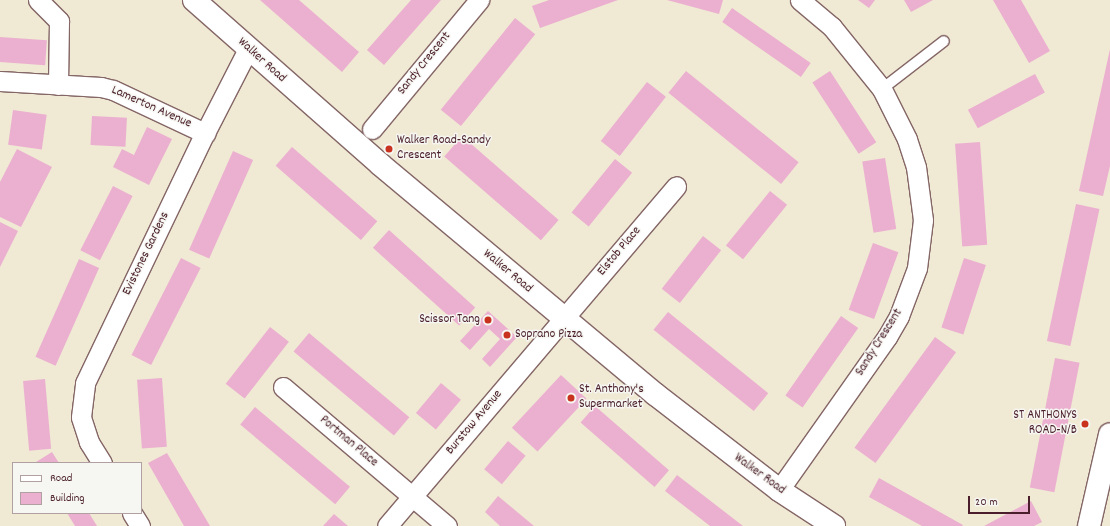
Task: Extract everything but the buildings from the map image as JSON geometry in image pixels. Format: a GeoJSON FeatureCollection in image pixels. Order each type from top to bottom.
{"type":"FeatureCollection","features":[{"type":"Feature","properties":{"kind":"main road","name":"Walker Road"},"geometry":{"type":"LineString","coordinates":[[194,0],[248,50],[563,319],[704,433],[780,490],[834,526]]}},
{"type":"Feature","properties":{"kind":"main road"},"geometry":{"type":"LineString","coordinates":[[1089,526],[1109,438]]}},
{"type":"Feature","properties":{"kind":"street"},"geometry":{"type":"LineString","coordinates":[[38,0],[59,21],[58,85]]}},
{"type":"Feature","properties":{"kind":"street","name":"Sandy Crescent"},"geometry":{"type":"LineString","coordinates":[[372,129],[479,0]]}},
{"type":"Feature","properties":{"kind":"street","name":"Sandy Crescent"},"geometry":{"type":"LineString","coordinates":[[780,490],[887,337],[899,316],[917,268],[923,220],[916,167],[907,139],[882,88],[832,27],[800,0]]}},
{"type":"Feature","properties":{"kind":"street","name":"Evistones Gardens"},"geometry":{"type":"LineString","coordinates":[[101,462],[89,442],[81,417],[85,383],[205,133],[248,50]]}},
{"type":"Feature","properties":{"kind":"street","name":"Lamerton Avenue"},"geometry":{"type":"LineString","coordinates":[[0,81],[100,87],[119,92],[205,133]]}},
{"type":"Feature","properties":{"kind":"street","name":"Elstob Place"},"geometry":{"type":"LineString","coordinates":[[563,319],[676,186]]}},
{"type":"Feature","properties":{"kind":"street","name":"Burstow Avenue"},"geometry":{"type":"LineString","coordinates":[[387,526],[563,319]]}},
{"type":"Feature","properties":{"kind":"street","name":"Portman Place"},"geometry":{"type":"LineString","coordinates":[[283,388],[447,526]]}},
{"type":"Feature","properties":{"kind":"street"},"geometry":{"type":"LineString","coordinates":[[133,514],[140,526]]}},
{"type":"Feature","properties":{"kind":"lane"},"geometry":{"type":"LineString","coordinates":[[882,88],[944,41]]}},
{"type":"Feature","properties":{"kind":"place","name":"Walker Road-Sandy Crescent"},"geometry":{"type":"Point","coordinates":[389,149]}},
{"type":"Feature","properties":{"kind":"place","name":"Scissor Tang"},"geometry":{"type":"Point","coordinates":[488,320]}},
{"type":"Feature","properties":{"kind":"place","name":"Soprano Pizza"},"geometry":{"type":"Point","coordinates":[507,335]}},
{"type":"Feature","properties":{"kind":"place","name":"St. Anthony's Supermarket"},"geometry":{"type":"Point","coordinates":[571,398]}},
{"type":"Feature","properties":{"kind":"place","name":"ST ANTHONYS ROAD-N/B"},"geometry":{"type":"Point","coordinates":[1085,424]}}]}
